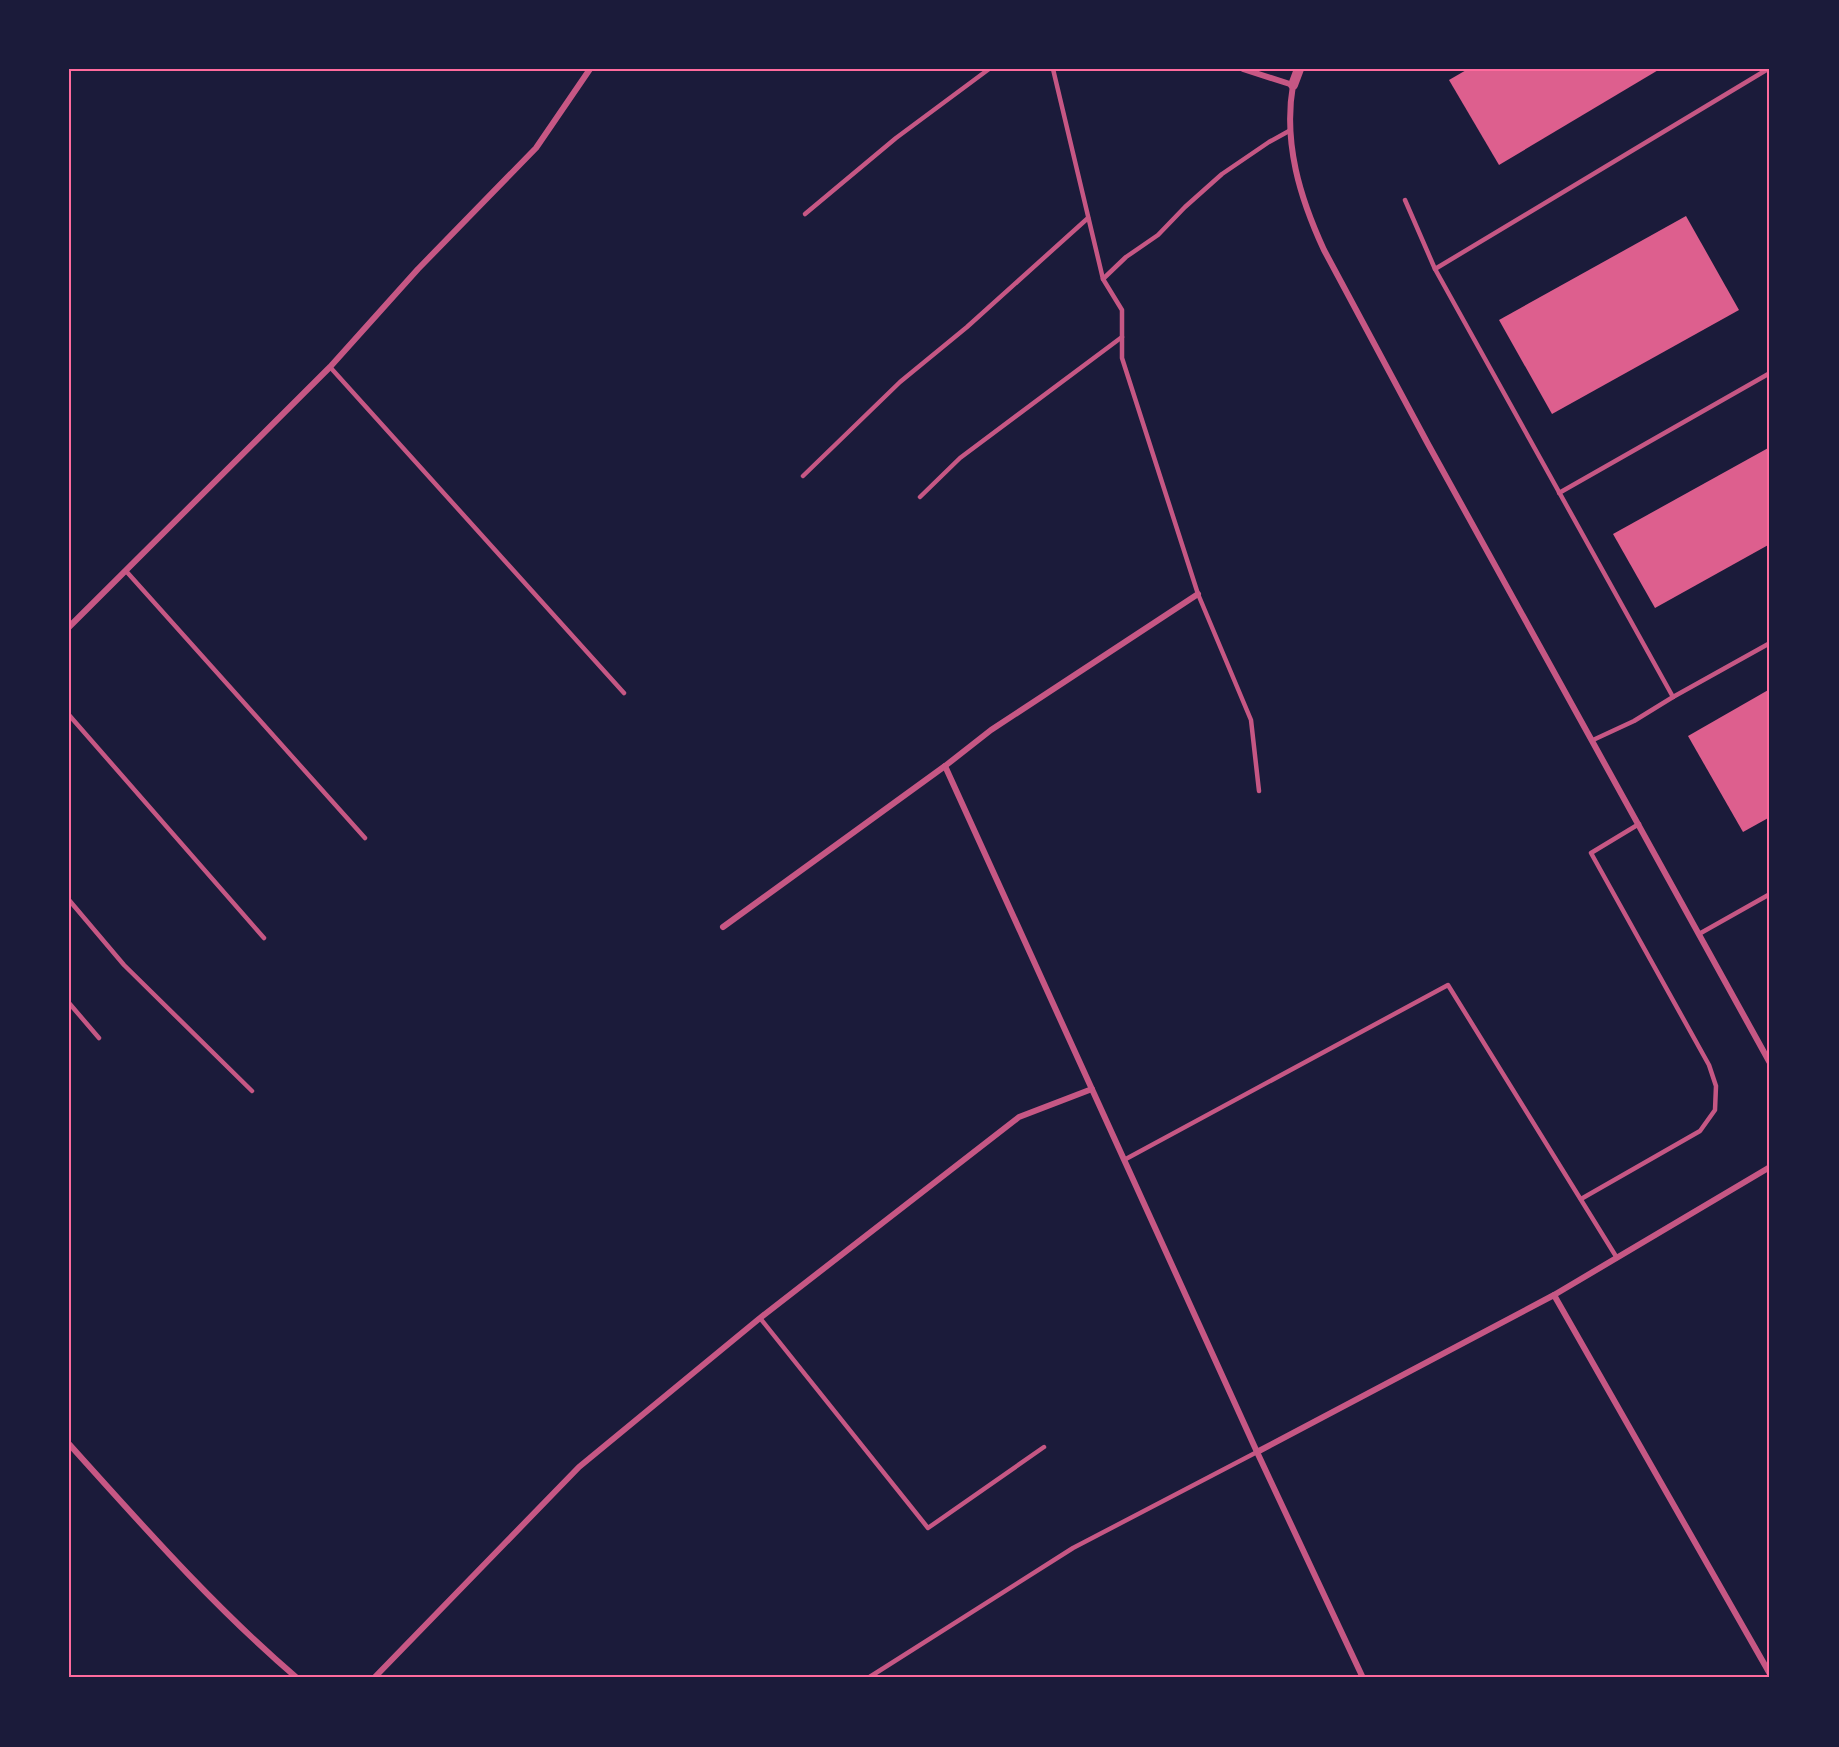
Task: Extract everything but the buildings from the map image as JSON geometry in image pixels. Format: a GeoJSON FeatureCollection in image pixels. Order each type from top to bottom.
{"type":"FeatureCollection","features":[{"type":"Feature","properties":{"kind":"street"},"geometry":{"type":"LineString","coordinates":[[69,627],[330,367],[418,269],[536,148],[590,69]]}},
{"type":"Feature","properties":{"kind":"street"},"geometry":{"type":"LineString","coordinates":[[1243,69],[1293,85]]}},
{"type":"Feature","properties":{"kind":"street"},"geometry":{"type":"LineString","coordinates":[[1299,69],[1293,85],[1289,131],[1293,157],[1310,221],[1428,444],[1770,1064]]}},
{"type":"Feature","properties":{"kind":"street"},"geometry":{"type":"LineString","coordinates":[[723,927],[991,730],[1198,594]]}},
{"type":"Feature","properties":{"kind":"street"},"geometry":{"type":"LineString","coordinates":[[945,766],[1257,1452],[1363,1678]]}},
{"type":"Feature","properties":{"kind":"street"},"geometry":{"type":"LineString","coordinates":[[374,1678],[579,1467],[760,1318],[1019,1117],[1092,1089]]}},
{"type":"Feature","properties":{"kind":"street"},"geometry":{"type":"LineString","coordinates":[[1257,1452],[1554,1295],[1770,1167]]}},
{"type":"Feature","properties":{"kind":"street"},"geometry":{"type":"LineString","coordinates":[[1554,1295],[1770,1674]]}},
{"type":"Feature","properties":{"kind":"street"},"geometry":{"type":"LineString","coordinates":[[69,1444],[171,1557],[264,1650],[297,1678]]}},
{"type":"Feature","properties":{"kind":"lane"},"geometry":{"type":"LineString","coordinates":[[805,214],[896,138],[989,69]]}},
{"type":"Feature","properties":{"kind":"lane"},"geometry":{"type":"LineString","coordinates":[[1053,69],[1103,279],[1122,310],[1122,358],[1198,594],[1251,720],[1259,791]]}},
{"type":"Feature","properties":{"kind":"lane"},"geometry":{"type":"LineString","coordinates":[[1436,269],[1768,69]]}},
{"type":"Feature","properties":{"kind":"lane"},"geometry":{"type":"LineString","coordinates":[[1103,279],[1126,257],[1158,235],[1222,174],[1289,131]]}},
{"type":"Feature","properties":{"kind":"lane"},"geometry":{"type":"LineString","coordinates":[[1405,200],[1436,269],[1673,697]]}},
{"type":"Feature","properties":{"kind":"lane"},"geometry":{"type":"LineString","coordinates":[[803,476],[900,382],[967,327],[1088,218]]}},
{"type":"Feature","properties":{"kind":"lane"},"geometry":{"type":"LineString","coordinates":[[920,497],[960,458],[1122,337]]}},
{"type":"Feature","properties":{"kind":"lane"},"geometry":{"type":"LineString","coordinates":[[330,367],[624,693]]}},
{"type":"Feature","properties":{"kind":"lane"},"geometry":{"type":"LineString","coordinates":[[1559,492],[1770,373]]}},
{"type":"Feature","properties":{"kind":"lane"},"geometry":{"type":"LineString","coordinates":[[126,571],[366,838]]}},
{"type":"Feature","properties":{"kind":"lane"},"geometry":{"type":"LineString","coordinates":[[1593,740],[1634,721],[1770,643]]}},
{"type":"Feature","properties":{"kind":"lane"},"geometry":{"type":"LineString","coordinates":[[69,715],[264,938]]}},
{"type":"Feature","properties":{"kind":"lane"},"geometry":{"type":"LineString","coordinates":[[1581,1199],[1700,1131],[1715,1110],[1716,1086],[1709,1065],[1591,853],[1639,824]]}},
{"type":"Feature","properties":{"kind":"lane"},"geometry":{"type":"LineString","coordinates":[[1699,934],[1770,894]]}},
{"type":"Feature","properties":{"kind":"lane"},"geometry":{"type":"LineString","coordinates":[[69,900],[124,965],[252,1091]]}},
{"type":"Feature","properties":{"kind":"lane"},"geometry":{"type":"LineString","coordinates":[[1125,1160],[1449,985],[1617,1258]]}},
{"type":"Feature","properties":{"kind":"lane"},"geometry":{"type":"LineString","coordinates":[[69,1003],[99,1038]]}},
{"type":"Feature","properties":{"kind":"lane"},"geometry":{"type":"LineString","coordinates":[[760,1318],[928,1528],[1044,1447]]}},
{"type":"Feature","properties":{"kind":"lane"},"geometry":{"type":"LineString","coordinates":[[868,1678],[1073,1548],[1257,1452]]}}]}
